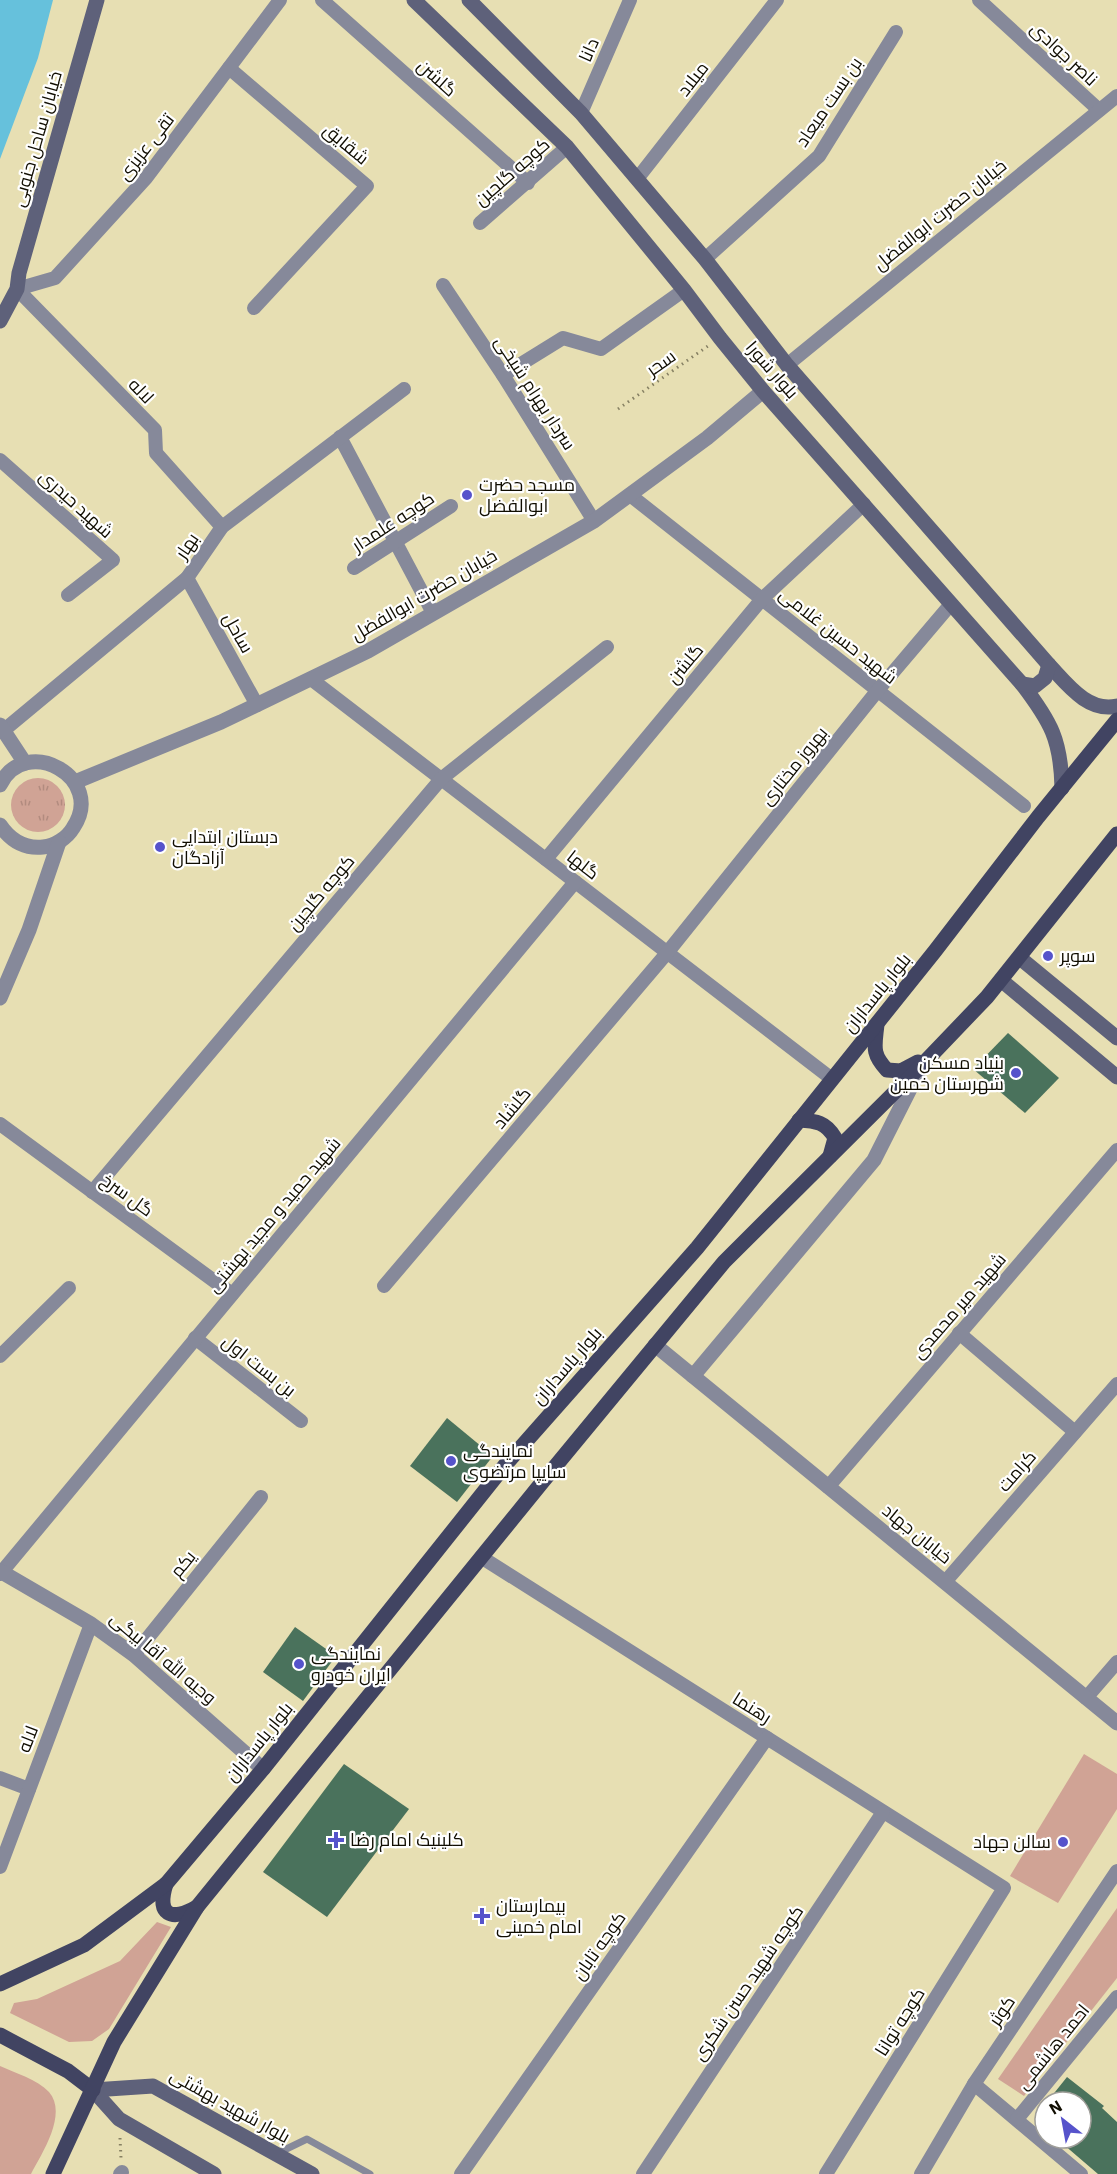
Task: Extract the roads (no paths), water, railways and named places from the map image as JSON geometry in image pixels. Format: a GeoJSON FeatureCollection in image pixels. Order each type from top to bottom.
{"type":"FeatureCollection","features":[{"type":"Feature","properties":{"kind":"main road","name":"خیابان ساحل جنوبی"},"geometry":{"type":"LineString","coordinates":[[0,321],[17,289],[19,273],[97,0]]}},
{"type":"Feature","properties":{"kind":"main road","name":"بلوار شورا"},"geometry":{"type":"LineString","coordinates":[[414,0],[567,147],[763,391],[1022,684],[1041,709],[1053,731],[1061,760],[1062,788]]}},
{"type":"Feature","properties":{"kind":"main road","name":"بلوار شورا"},"geometry":{"type":"LineString","coordinates":[[469,0],[581,114],[705,259],[787,365],[1049,665],[1072,690],[1090,703],[1109,708],[1117,706]]}},
{"type":"Feature","properties":{"kind":"main road"},"geometry":{"type":"LineString","coordinates":[[1022,684],[1035,686],[1045,678],[1049,665]]}},
{"type":"Feature","properties":{"kind":"main road","name":"بلوار پاسداران"},"geometry":{"type":"LineString","coordinates":[[0,1984],[84,1945],[166,1884],[263,1769],[506,1464],[697,1248],[1117,720]]}},
{"type":"Feature","properties":{"kind":"main road"},"geometry":{"type":"LineString","coordinates":[[52,2174],[114,2042],[197,1907],[724,1262],[987,997],[1117,834]]}},
{"type":"Feature","properties":{"kind":"main road"},"geometry":{"type":"LineString","coordinates":[[1020,958],[1117,1038]]}},
{"type":"Feature","properties":{"kind":"main road"},"geometry":{"type":"LineString","coordinates":[[1001,980],[1117,1077]]}},
{"type":"Feature","properties":{"kind":"main road"},"geometry":{"type":"LineString","coordinates":[[877,1024],[875,1044],[877,1060],[888,1070],[901,1071],[926,1061]]}},
{"type":"Feature","properties":{"kind":"main road"},"geometry":{"type":"LineString","coordinates":[[799,1120],[817,1121],[828,1127],[834,1138],[830,1156]]}},
{"type":"Feature","properties":{"kind":"main road"},"geometry":{"type":"LineString","coordinates":[[166,1884],[163,1901],[169,1913],[175,1916],[184,1915],[197,1907]]}},
{"type":"Feature","properties":{"kind":"main road"},"geometry":{"type":"LineString","coordinates":[[0,2035],[68,2072],[93,2090],[120,2119],[214,2174]]}},
{"type":"Feature","properties":{"kind":"main road","name":"بلوار شهید بهشتی"},"geometry":{"type":"LineString","coordinates":[[93,2090],[153,2086],[312,2174]]}},
{"type":"Feature","properties":{"kind":"street","name":"تقی عزیزی"},"geometry":{"type":"LineString","coordinates":[[17,289],[55,278],[146,178],[280,0]]}},
{"type":"Feature","properties":{"kind":"street","name":"گلشن"},"geometry":{"type":"LineString","coordinates":[[322,0],[528,183]]}},
{"type":"Feature","properties":{"kind":"street","name":"دانا"},"geometry":{"type":"LineString","coordinates":[[581,114],[630,0]]}},
{"type":"Feature","properties":{"kind":"street","name":"میلاد"},"geometry":{"type":"LineString","coordinates":[[637,179],[777,0]]}},
{"type":"Feature","properties":{"kind":"street","name":"ناصر جوادی"},"geometry":{"type":"LineString","coordinates":[[979,0],[1099,110]]}},
{"type":"Feature","properties":{"kind":"street","name":"بن بست میعاد"},"geometry":{"type":"LineString","coordinates":[[705,259],[819,156],[896,32]]}},
{"type":"Feature","properties":{"kind":"street","name":"شقایق"},"geometry":{"type":"LineString","coordinates":[[229,68],[367,186],[254,308]]}},
{"type":"Feature","properties":{"kind":"street","name":"خیابان حضرت ابوالفضل"},"geometry":{"type":"LineString","coordinates":[[787,365],[1117,96]]}},
{"type":"Feature","properties":{"kind":"street","name":"کوچه گلچین"},"geometry":{"type":"LineString","coordinates":[[480,223],[567,147]]}},
{"type":"Feature","properties":{"kind":"street","name":"سردار بهرام شیخی"},"geometry":{"type":"LineString","coordinates":[[443,285],[503,375],[594,521]]}},
{"type":"Feature","properties":{"kind":"street","name":"لاله"},"geometry":{"type":"LineString","coordinates":[[17,289],[155,430],[156,453],[222,527]]}},
{"type":"Feature","properties":{"kind":"street"},"geometry":{"type":"LineString","coordinates":[[503,375],[563,338],[601,349],[684,290]]}},
{"type":"Feature","properties":{"kind":"street","name":"بهار"},"geometry":{"type":"LineString","coordinates":[[2,728],[187,578],[222,527],[405,389]]}},
{"type":"Feature","properties":{"kind":"street","name":"خیابان حضرت ابوالفضل"},"geometry":{"type":"LineString","coordinates":[[75,782],[221,722],[368,651],[594,521],[707,438],[763,391]]}},
{"type":"Feature","properties":{"kind":"street"},"geometry":{"type":"LineString","coordinates":[[340,437],[433,613]]}},
{"type":"Feature","properties":{"kind":"street","name":"شهید حیدری"},"geometry":{"type":"LineString","coordinates":[[0,460],[113,560],[68,595]]}},
{"type":"Feature","properties":{"kind":"street","name":"شهید حسین غلامی"},"geometry":{"type":"LineString","coordinates":[[630,495],[1024,806]]}},
{"type":"Feature","properties":{"kind":"street","name":"گلشن"},"geometry":{"type":"LineString","coordinates":[[546,859],[762,599],[864,504]]}},
{"type":"Feature","properties":{"kind":"street","name":"کوچه علمدار"},"geometry":{"type":"LineString","coordinates":[[354,568],[451,506]]}},
{"type":"Feature","properties":{"kind":"street","name":"ساحل"},"geometry":{"type":"LineString","coordinates":[[187,578],[257,705]]}},
{"type":"Feature","properties":{"kind":"street","name":"بهروز مختاری"},"geometry":{"type":"LineString","coordinates":[[667,952],[878,690],[951,604]]}},
{"type":"Feature","properties":{"kind":"street","name":"کوچه گلچین"},"geometry":{"type":"LineString","coordinates":[[92,1192],[441,779],[607,647]]}},
{"type":"Feature","properties":{"kind":"street","name":"گلها"},"geometry":{"type":"LineString","coordinates":[[311,679],[832,1079]]}},
{"type":"Feature","properties":{"kind":"street"},"geometry":{"type":"LineString","coordinates":[[2,728],[25,763]]}},
{"type":"Feature","properties":{"kind":"street"},"geometry":{"type":"LineString","coordinates":[[0,785],[12,770],[25,763],[39,761],[53,764],[65,771],[75,782],[80,795],[81,808],[78,822],[70,834],[59,842],[45,847],[31,848],[18,843],[6,835],[0,825]]}},
{"type":"Feature","properties":{"kind":"street"},"geometry":{"type":"LineString","coordinates":[[0,998],[29,930],[59,842]]}},
{"type":"Feature","properties":{"kind":"street","name":"شهید حمید و مجید بهشتی"},"geometry":{"type":"LineString","coordinates":[[0,1572],[575,882]]}},
{"type":"Feature","properties":{"kind":"street","name":"گلشاد"},"geometry":{"type":"LineString","coordinates":[[384,1286],[667,952]]}},
{"type":"Feature","properties":{"kind":"street"},"geometry":{"type":"LineString","coordinates":[[693,1376],[874,1160],[926,1061]]}},
{"type":"Feature","properties":{"kind":"street","name":"گل سرخ"},"geometry":{"type":"LineString","coordinates":[[0,1124],[232,1294]]}},
{"type":"Feature","properties":{"kind":"street","name":"شهید میر محمدی"},"geometry":{"type":"LineString","coordinates":[[828,1486],[1117,1150]]}},
{"type":"Feature","properties":{"kind":"street"},"geometry":{"type":"LineString","coordinates":[[0,1356],[69,1288]]}},
{"type":"Feature","properties":{"kind":"street"},"geometry":{"type":"LineString","coordinates":[[959,1333],[1076,1432]]}},
{"type":"Feature","properties":{"kind":"street","name":"بن بست اول"},"geometry":{"type":"LineString","coordinates":[[195,1338],[301,1421]]}},
{"type":"Feature","properties":{"kind":"street","name":"خیابان جهاد"},"geometry":{"type":"LineString","coordinates":[[655,1345],[1117,1723]]}},
{"type":"Feature","properties":{"kind":"street","name":"کرامت"},"geometry":{"type":"LineString","coordinates":[[945,1582],[1117,1384]]}},
{"type":"Feature","properties":{"kind":"street","name":"یکم"},"geometry":{"type":"LineString","coordinates":[[134,1655],[261,1497]]}},
{"type":"Feature","properties":{"kind":"street","name":"رهنما"},"geometry":{"type":"LineString","coordinates":[[481,1557],[1004,1888]]}},
{"type":"Feature","properties":{"kind":"street","name":"وجیه الله آقا بیگی"},"geometry":{"type":"LineString","coordinates":[[0,1572],[91,1624],[134,1655],[263,1769]]}},
{"type":"Feature","properties":{"kind":"street","name":"لاله"},"geometry":{"type":"LineString","coordinates":[[0,1867],[91,1624]]}},
{"type":"Feature","properties":{"kind":"street"},"geometry":{"type":"LineString","coordinates":[[1086,1698],[1117,1662]]}},
{"type":"Feature","properties":{"kind":"street","name":"کوچه تابان"},"geometry":{"type":"LineString","coordinates":[[461,2174],[767,1738]]}},
{"type":"Feature","properties":{"kind":"street"},"geometry":{"type":"LineString","coordinates":[[0,1778],[29,1789]]}},
{"type":"Feature","properties":{"kind":"street","name":"کوچه شهید حسن شکری"},"geometry":{"type":"LineString","coordinates":[[643,2174],[883,1812]]}},
{"type":"Feature","properties":{"kind":"street","name":"کوثر"},"geometry":{"type":"LineString","coordinates":[[921,2174],[974,2084],[1117,1871]]}},
{"type":"Feature","properties":{"kind":"street","name":"کوچه توانا"},"geometry":{"type":"LineString","coordinates":[[826,2174],[1004,1888]]}},
{"type":"Feature","properties":{"kind":"street","name":"احمد هاشمی"},"geometry":{"type":"LineString","coordinates":[[1017,2120],[1117,1997]]}},
{"type":"Feature","properties":{"kind":"street"},"geometry":{"type":"LineString","coordinates":[[974,2084],[1081,2174]]}},
{"type":"Feature","properties":{"kind":"lane"},"geometry":{"type":"LineString","coordinates":[[276,2154],[307,2139],[370,2174]]}},
{"type":"Feature","properties":{"kind":"water"},"geometry":{"type":"Polygon","coordinates":[[[0,0],[53,0],[38,58],[0,159],[0,0]]]}},
{"type":"Feature","properties":{"kind":"place","name":"مسجد حضرت ابوالفضل"},"geometry":{"type":"Point","coordinates":[467,495]}},
{"type":"Feature","properties":{"kind":"place","name":"دبستان ابتدایی آزادگان"},"geometry":{"type":"Point","coordinates":[160,847]}},
{"type":"Feature","properties":{"kind":"place","name":"سوپر"},"geometry":{"type":"Point","coordinates":[1048,956]}},
{"type":"Feature","properties":{"kind":"place","name":"بنیاد مسکن شهرستان خمین"},"geometry":{"type":"Point","coordinates":[1016,1073]}},
{"type":"Feature","properties":{"kind":"place","name":"نمایندگی سایپا مرتضوی"},"geometry":{"type":"Point","coordinates":[451,1461]}},
{"type":"Feature","properties":{"kind":"place","name":"نمایندگی ایران خودرو"},"geometry":{"type":"Point","coordinates":[299,1664]}},
{"type":"Feature","properties":{"kind":"place","name":"کلینیک امام رضا"},"geometry":{"type":"Point","coordinates":[336,1840]}},
{"type":"Feature","properties":{"kind":"place","name":"سالن جهاد"},"geometry":{"type":"Point","coordinates":[1063,1842]}},
{"type":"Feature","properties":{"kind":"place","name":"بیمارستان امام خمینی"},"geometry":{"type":"Point","coordinates":[482,1916]}}]}
